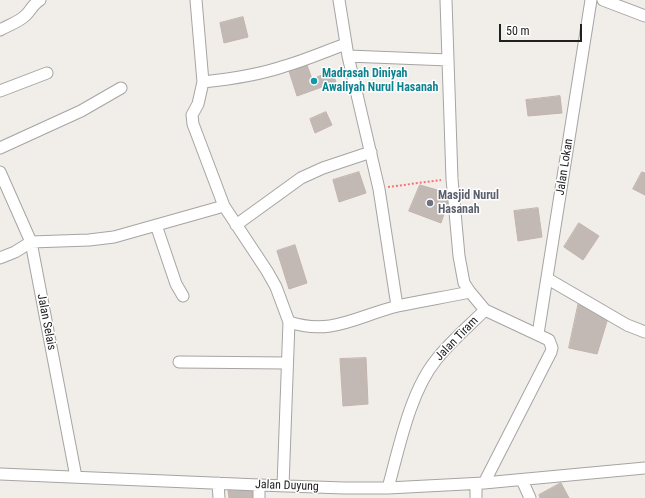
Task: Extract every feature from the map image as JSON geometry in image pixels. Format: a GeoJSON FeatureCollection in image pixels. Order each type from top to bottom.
{"type":"FeatureCollection","features":[{"type":"Feature","properties":{"kind":"street"},"geometry":{"type":"LineString","coordinates":[[0,30],[21,19],[28,13],[33,5],[40,0]]}},
{"type":"Feature","properties":{"kind":"street"},"geometry":{"type":"LineString","coordinates":[[196,0],[203,82],[202,92],[192,115],[192,120],[224,206],[276,287],[289,322],[283,486]]}},
{"type":"Feature","properties":{"kind":"street"},"geometry":{"type":"LineString","coordinates":[[339,0],[348,56],[379,189],[397,306]]}},
{"type":"Feature","properties":{"kind":"street","name":"Jalan Tiram"},"geometry":{"type":"LineString","coordinates":[[388,488],[411,408],[420,384],[436,360],[485,310],[464,283],[459,256],[452,179],[446,0]]}},
{"type":"Feature","properties":{"kind":"street","name":"Jalan Lokan"},"geometry":{"type":"LineString","coordinates":[[538,334],[548,279],[591,0]]}},
{"type":"Feature","properties":{"kind":"street"},"geometry":{"type":"LineString","coordinates":[[603,0],[645,16]]}},
{"type":"Feature","properties":{"kind":"street"},"geometry":{"type":"LineString","coordinates":[[203,82],[266,72],[346,44]]}},
{"type":"Feature","properties":{"kind":"street"},"geometry":{"type":"LineString","coordinates":[[348,56],[448,60]]}},
{"type":"Feature","properties":{"kind":"street"},"geometry":{"type":"LineString","coordinates":[[0,90],[47,73]]}},
{"type":"Feature","properties":{"kind":"street"},"geometry":{"type":"LineString","coordinates":[[0,148],[81,111],[121,88]]}},
{"type":"Feature","properties":{"kind":"street"},"geometry":{"type":"LineString","coordinates":[[236,225],[301,178],[323,168],[371,152]]}},
{"type":"Feature","properties":{"kind":"street","name":"Jalan Selais"},"geometry":{"type":"LineString","coordinates":[[0,172],[30,242],[76,478]]}},
{"type":"Feature","properties":{"kind":"street"},"geometry":{"type":"LineString","coordinates":[[0,258],[15,252],[30,242],[89,240],[114,237],[224,206]]}},
{"type":"Feature","properties":{"kind":"street"},"geometry":{"type":"LineString","coordinates":[[156,225],[176,284],[183,296]]}},
{"type":"Feature","properties":{"kind":"street"},"geometry":{"type":"LineString","coordinates":[[548,279],[627,325],[645,332]]}},
{"type":"Feature","properties":{"kind":"street"},"geometry":{"type":"LineString","coordinates":[[289,322],[302,326],[320,328],[339,325],[397,306],[470,292]]}},
{"type":"Feature","properties":{"kind":"street"},"geometry":{"type":"LineString","coordinates":[[476,498],[480,484],[552,348],[549,340],[485,310]]}},
{"type":"Feature","properties":{"kind":"street"},"geometry":{"type":"LineString","coordinates":[[179,362],[287,364]]}},
{"type":"Feature","properties":{"kind":"street","name":"Jalan Duyung"},"geometry":{"type":"LineString","coordinates":[[0,474],[283,486],[344,493],[388,488],[480,484],[645,468]]}},
{"type":"Feature","properties":{"kind":"street"},"geometry":{"type":"LineString","coordinates":[[522,480],[530,498]]}},
{"type":"Feature","properties":{"kind":"street"},"geometry":{"type":"LineString","coordinates":[[218,483],[219,498]]}},
{"type":"Feature","properties":{"kind":"street"},"geometry":{"type":"LineString","coordinates":[[259,486],[259,498]]}},
{"type":"Feature","properties":{"kind":"path"},"geometry":{"type":"LineString","coordinates":[[379,189],[430,180],[452,179]]}},
{"type":"Feature","properties":{"kind":"building"},"geometry":{"type":"Polygon","coordinates":[[[243,17],[248,37],[224,43],[220,23],[243,17]]]}},
{"type":"Feature","properties":{"kind":"building","name":"Madrasah Diniyah Awaliyah Nurul Hasanah"},"geometry":{"type":"Polygon","coordinates":[[[307,65],[312,79],[332,71],[336,82],[297,96],[289,71],[307,65]]]}},
{"type":"Feature","properties":{"kind":"building"},"geometry":{"type":"Polygon","coordinates":[[[560,96],[562,113],[528,116],[526,100],[560,96]]]}},
{"type":"Feature","properties":{"kind":"building"},"geometry":{"type":"Polygon","coordinates":[[[326,112],[332,125],[315,133],[310,119],[326,112]]]}},
{"type":"Feature","properties":{"kind":"building"},"geometry":{"type":"Polygon","coordinates":[[[359,172],[366,193],[339,202],[333,180],[359,172]]]}},
{"type":"Feature","properties":{"kind":"building"},"geometry":{"type":"Polygon","coordinates":[[[642,172],[645,173],[645,195],[633,189],[642,172]]]}},
{"type":"Feature","properties":{"kind":"building","name":"Masjid Nurul Hasanah"},"geometry":{"type":"Polygon","coordinates":[[[420,185],[451,194],[441,223],[409,211],[420,185]]]}},
{"type":"Feature","properties":{"kind":"building"},"geometry":{"type":"Polygon","coordinates":[[[538,208],[542,237],[518,241],[514,211],[538,208]]]}},
{"type":"Feature","properties":{"kind":"building"},"geometry":{"type":"Polygon","coordinates":[[[579,223],[599,236],[583,260],[564,247],[579,223]]]}},
{"type":"Feature","properties":{"kind":"building"},"geometry":{"type":"Polygon","coordinates":[[[295,245],[307,283],[289,289],[277,251],[295,245]]]}},
{"type":"Feature","properties":{"kind":"building"},"geometry":{"type":"Polygon","coordinates":[[[579,301],[608,318],[597,354],[569,348],[579,301]]]}},
{"type":"Feature","properties":{"kind":"building"},"geometry":{"type":"Polygon","coordinates":[[[366,358],[368,404],[343,406],[340,359],[366,358]]]}},
{"type":"Feature","properties":{"kind":"building"},"geometry":{"type":"Polygon","coordinates":[[[561,483],[569,498],[540,498],[539,495],[561,483]]]}},
{"type":"Feature","properties":{"kind":"building"},"geometry":{"type":"Polygon","coordinates":[[[254,489],[255,498],[229,498],[228,491],[254,489]]]}},
{"type":"Feature","properties":{"kind":"place","name":"Madrasah Diniyah Awaliyah Nurul Hasanah"},"geometry":{"type":"Point","coordinates":[314,81]}},
{"type":"Feature","properties":{"kind":"place","name":"Masjid Nurul Hasanah"},"geometry":{"type":"Point","coordinates":[430,203]}}]}
